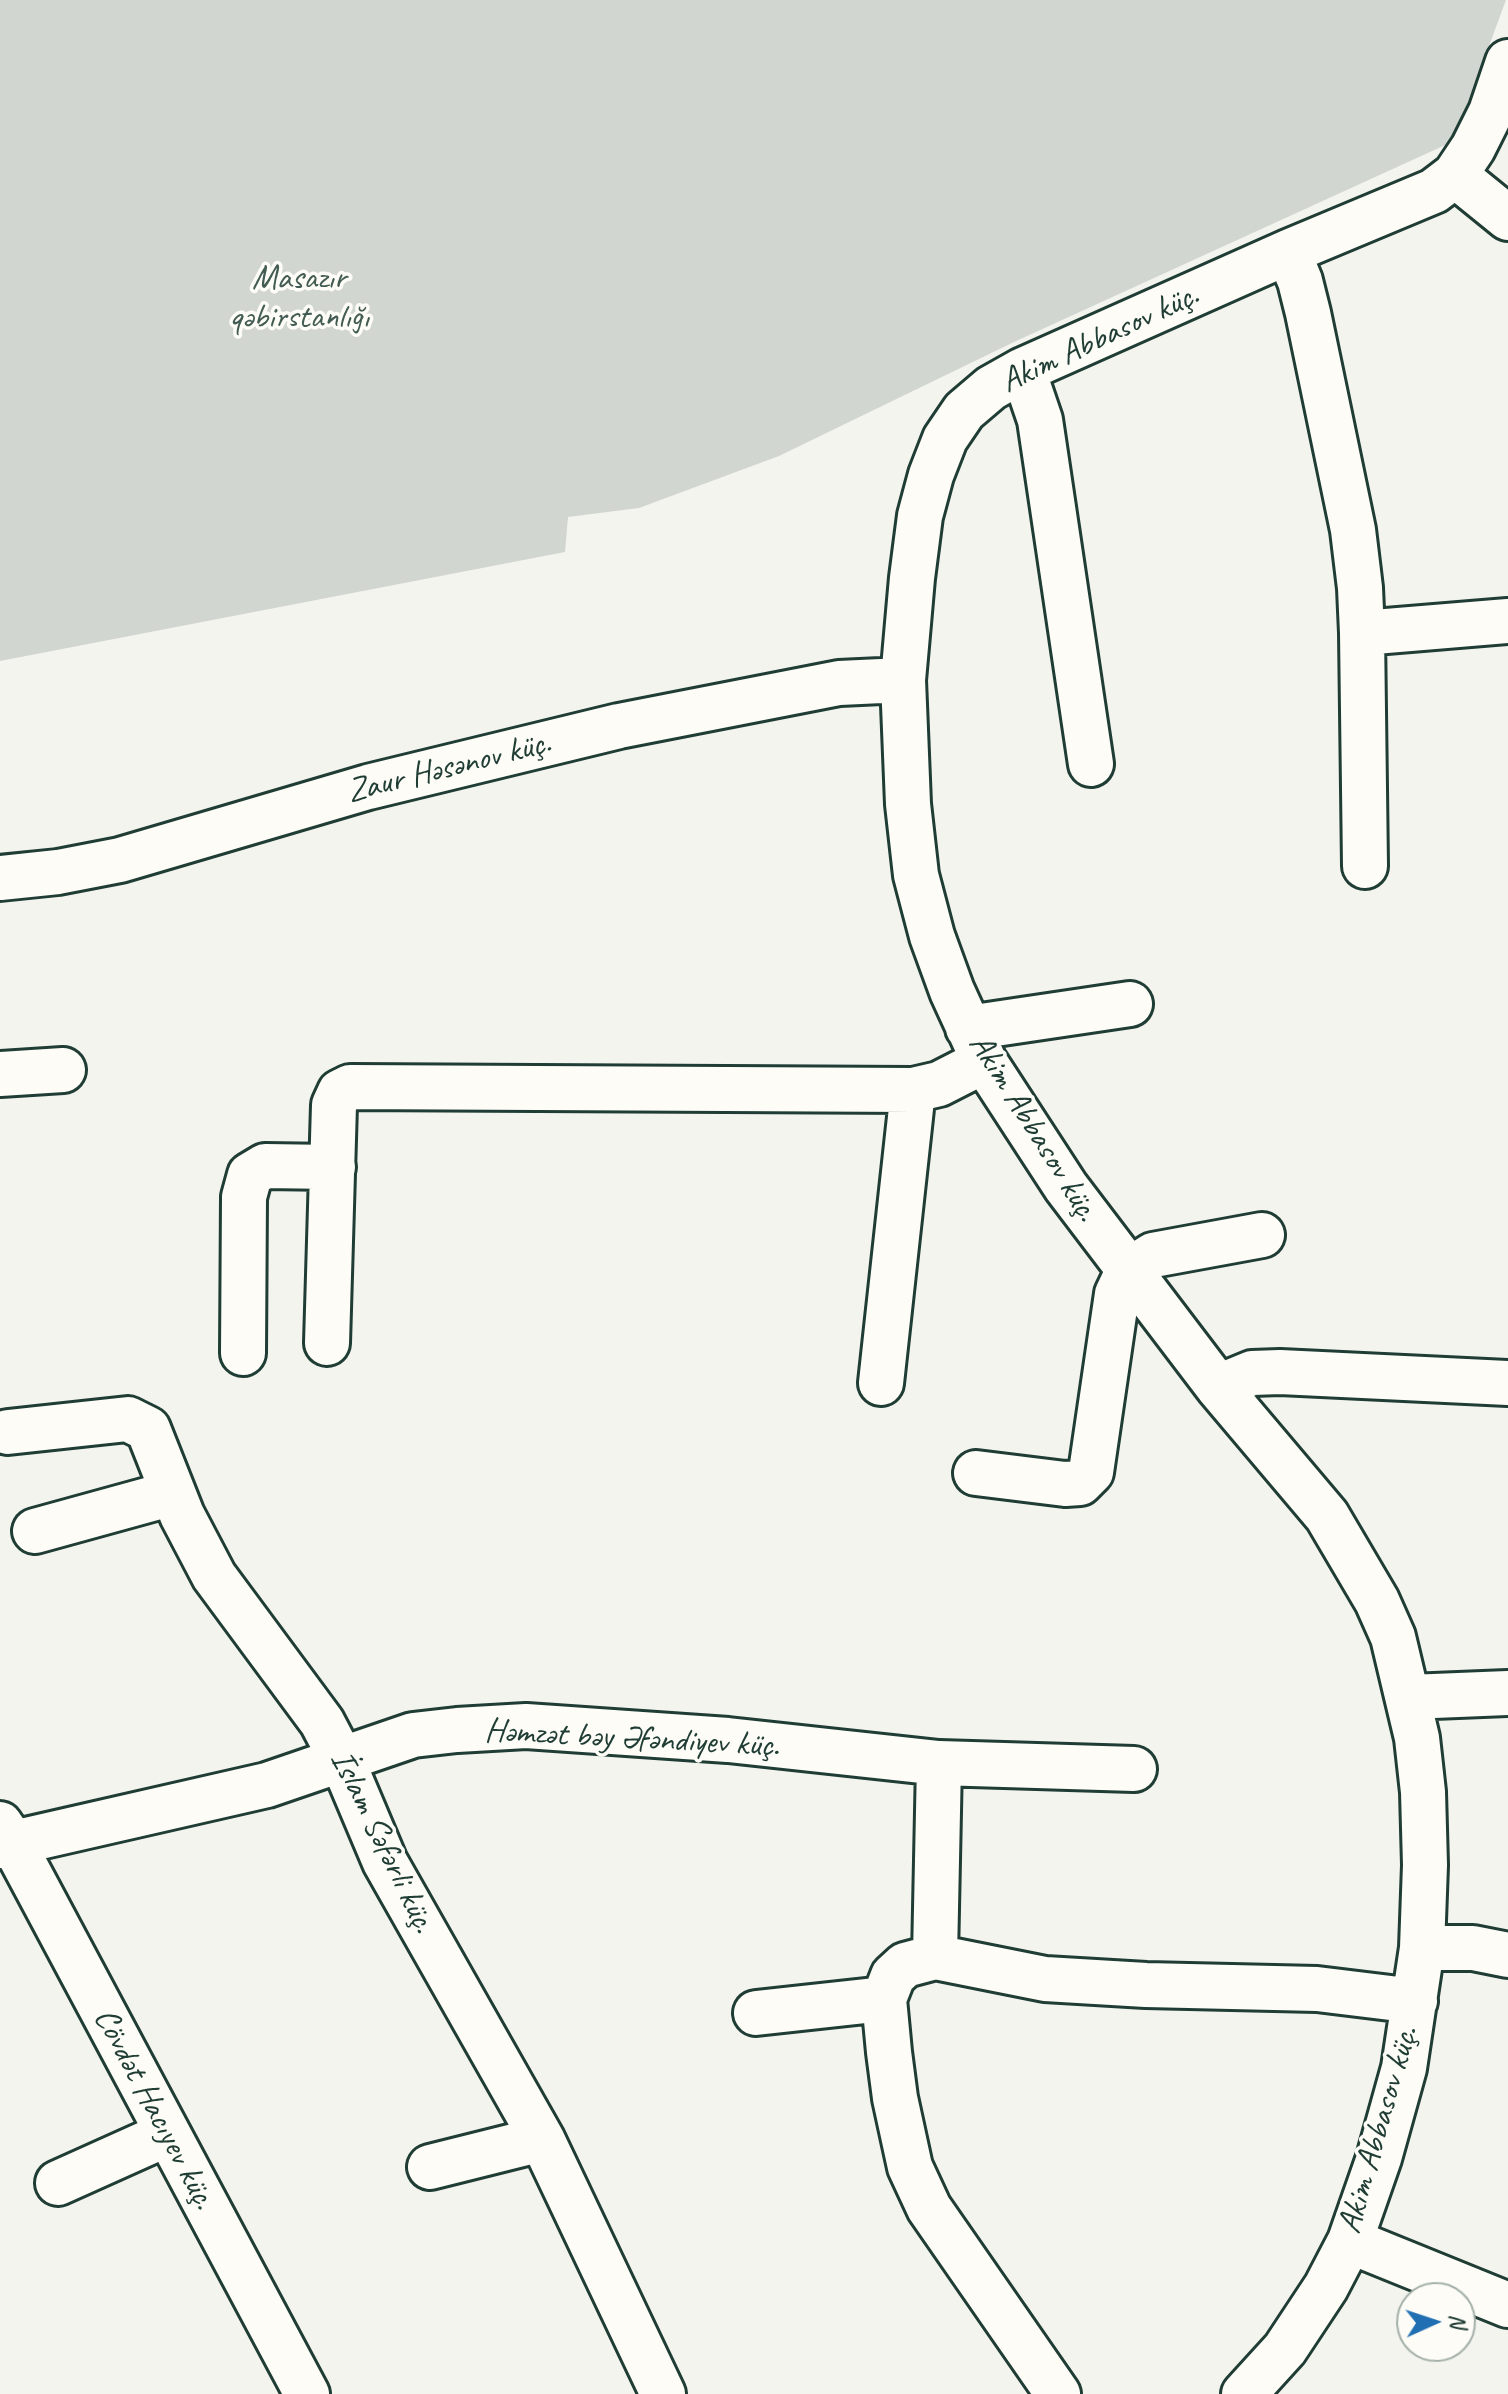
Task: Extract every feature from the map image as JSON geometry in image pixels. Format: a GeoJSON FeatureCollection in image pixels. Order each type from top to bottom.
{"type":"FeatureCollection","features":[{"type":"Feature","properties":{"kind":"street","name":"Akim Abbasov küç."},"geometry":{"type":"LineString","coordinates":[[1244,2394],[1285,2349],[1326,2287],[1350,2241],[1379,2158],[1404,2068],[1422,1948],[1425,1865],[1423,1792],[1417,1738],[1409,1697],[1388,1625],[1327,1516],[1218,1387],[1066,1187],[976,1044],[952,991],[932,936],[916,875],[908,804],[903,680],[920,516],[940,451],[964,411],[991,388],[1023,370],[1288,252],[1434,191],[1455,175],[1473,148],[1491,112],[1508,62]]}},
{"type":"Feature","properties":{"kind":"street"},"geometry":{"type":"LineString","coordinates":[[1455,175],[1508,218]]}},
{"type":"Feature","properties":{"kind":"street"},"geometry":{"type":"LineString","coordinates":[[1288,252],[1308,313],[1353,530],[1362,633],[1365,866]]}},
{"type":"Feature","properties":{"kind":"street"},"geometry":{"type":"LineString","coordinates":[[1023,370],[1040,420],[1091,764]]}},
{"type":"Feature","properties":{"kind":"street"},"geometry":{"type":"LineString","coordinates":[[1362,633],[1508,621]]}},
{"type":"Feature","properties":{"kind":"street","name":"Zaur Həsənov küç."},"geometry":{"type":"LineString","coordinates":[[0,878],[58,872],[120,860],[368,787],[619,726],[839,683],[903,680]]}},
{"type":"Feature","properties":{"kind":"street"},"geometry":{"type":"LineString","coordinates":[[327,1343],[334,1105],[340,1092],[350,1087],[913,1090],[939,1084],[976,1044],[1130,1004]]}},
{"type":"Feature","properties":{"kind":"street"},"geometry":{"type":"LineString","coordinates":[[0,1074],[63,1070]]}},
{"type":"Feature","properties":{"kind":"street"},"geometry":{"type":"LineString","coordinates":[[881,1383],[913,1090]]}},
{"type":"Feature","properties":{"kind":"street"},"geometry":{"type":"LineString","coordinates":[[243,1353],[244,1197],[250,1175],[265,1166],[333,1167]]}},
{"type":"Feature","properties":{"kind":"street"},"geometry":{"type":"LineString","coordinates":[[976,1473],[1065,1484],[1080,1483],[1091,1472],[1099,1398],[1117,1294],[1128,1271],[1153,1255],[1262,1235]]}},
{"type":"Feature","properties":{"kind":"street"},"geometry":{"type":"LineString","coordinates":[[1218,1387],[1252,1373],[1280,1372],[1508,1383]]}},
{"type":"Feature","properties":{"kind":"street","name":"İslam Səfərli küç."},"geometry":{"type":"LineString","coordinates":[[8,1432],[128,1419],[148,1429],[173,1493],[214,1576],[322,1722],[342,1760],[385,1862],[542,2139],[663,2394]]}},
{"type":"Feature","properties":{"kind":"street"},"geometry":{"type":"LineString","coordinates":[[35,1531],[173,1493]]}},
{"type":"Feature","properties":{"kind":"street"},"geometry":{"type":"LineString","coordinates":[[1409,1697],[1508,1693]]}},
{"type":"Feature","properties":{"kind":"street","name":"Həmzət bəy Əfəndiyev küç."},"geometry":{"type":"LineString","coordinates":[[4,1838],[267,1785],[413,1735],[526,1726],[728,1740],[939,1763],[1134,1769]]}},
{"type":"Feature","properties":{"kind":"street"},"geometry":{"type":"LineString","coordinates":[[935,1957],[939,1763]]}},
{"type":"Feature","properties":{"kind":"street","name":"Cövdət Hacıyev küç."},"geometry":{"type":"LineString","coordinates":[[4,1838],[307,2394]]}},
{"type":"Feature","properties":{"kind":"street"},"geometry":{"type":"LineString","coordinates":[[1422,1948],[1473,1948],[1508,1955]]}},
{"type":"Feature","properties":{"kind":"street"},"geometry":{"type":"LineString","coordinates":[[1058,2394],[929,2208],[910,2167],[895,2098],[884,1999],[893,1976],[905,1965],[935,1957],[1045,1979],[1317,1989],[1415,2001]]}},
{"type":"Feature","properties":{"kind":"street"},"geometry":{"type":"LineString","coordinates":[[756,2013],[884,1999]]}},
{"type":"Feature","properties":{"kind":"street"},"geometry":{"type":"LineString","coordinates":[[58,2183],[167,2134]]}},
{"type":"Feature","properties":{"kind":"street"},"geometry":{"type":"LineString","coordinates":[[430,2167],[542,2139]]}},
{"type":"Feature","properties":{"kind":"street"},"geometry":{"type":"LineString","coordinates":[[1350,2241],[1508,2305]]}},
{"type":"Feature","properties":{"kind":"green space","name":"Masazır qəbirstanlığı"},"geometry":{"type":"Polygon","coordinates":[[[0,0],[1506,0],[1454,141],[1014,342],[779,456],[639,508],[568,517],[565,552],[0,661],[0,0]]]}}]}
